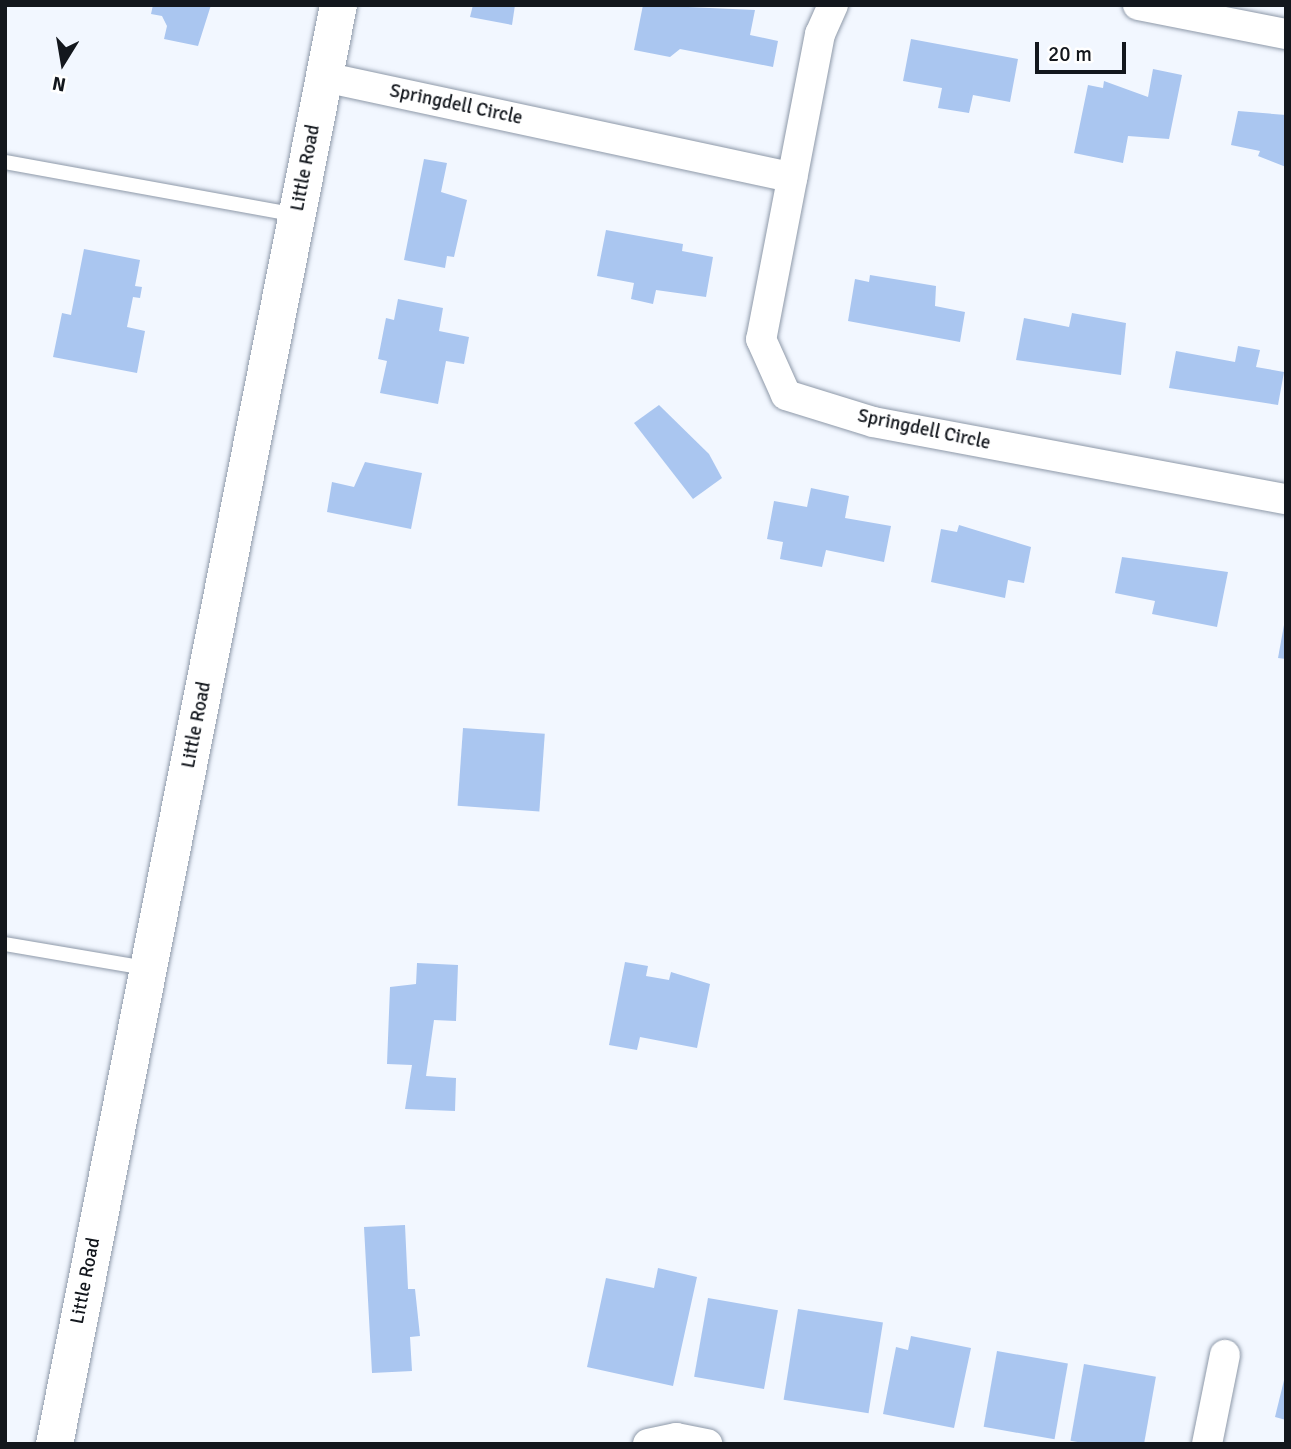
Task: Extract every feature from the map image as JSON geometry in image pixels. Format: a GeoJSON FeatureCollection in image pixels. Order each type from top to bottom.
{"type":"FeatureCollection","features":[{"type":"Feature","properties":{"kind":"street","name":"Little Road"},"geometry":{"type":"LineString","coordinates":[[54,1444],[338,5]]}},
{"type":"Feature","properties":{"kind":"street","name":"Springdell Circle"},"geometry":{"type":"LineString","coordinates":[[833,5],[820,34],[761,340],[786,395],[873,422],[1286,499]]}},
{"type":"Feature","properties":{"kind":"street"},"geometry":{"type":"LineString","coordinates":[[1138,5],[1286,34]]}},
{"type":"Feature","properties":{"kind":"street","name":"Springdell Circle"},"geometry":{"type":"LineString","coordinates":[[324,77],[792,177]]}},
{"type":"Feature","properties":{"kind":"street"},"geometry":{"type":"LineString","coordinates":[[1207,1444],[1225,1355]]}},
{"type":"Feature","properties":{"kind":"street"},"geometry":{"type":"LineString","coordinates":[[648,1444],[676,1438],[707,1444]]}},
{"type":"Feature","properties":{"kind":"lane"},"geometry":{"type":"LineString","coordinates":[[5,162],[298,215]]}},
{"type":"Feature","properties":{"kind":"lane"},"geometry":{"type":"LineString","coordinates":[[5,944],[148,968]]}},
{"type":"Feature","properties":{"kind":"building"},"geometry":{"type":"Polygon","coordinates":[[[153,5],[211,5],[198,46],[164,39],[167,26],[162,16],[151,14],[153,5]]]}},
{"type":"Feature","properties":{"kind":"building"},"geometry":{"type":"Polygon","coordinates":[[[473,5],[515,5],[512,25],[470,17],[473,5]]]}},
{"type":"Feature","properties":{"kind":"building"},"geometry":{"type":"Polygon","coordinates":[[[643,5],[755,10],[750,35],[778,41],[773,67],[680,49],[670,57],[634,50],[643,5]]]}},
{"type":"Feature","properties":{"kind":"building"},"geometry":{"type":"Polygon","coordinates":[[[911,39],[1018,59],[1010,102],[973,95],[969,113],[938,108],[942,88],[903,81],[911,39]]]}},
{"type":"Feature","properties":{"kind":"building"},"geometry":{"type":"Polygon","coordinates":[[[1153,69],[1182,75],[1169,139],[1128,136],[1123,163],[1074,153],[1088,85],[1103,88],[1104,81],[1148,97],[1153,69]]]}},
{"type":"Feature","properties":{"kind":"building"},"geometry":{"type":"Polygon","coordinates":[[[1238,111],[1286,115],[1286,167],[1258,156],[1260,151],[1231,145],[1238,111]]]}},
{"type":"Feature","properties":{"kind":"building"},"geometry":{"type":"Polygon","coordinates":[[[424,159],[447,163],[441,192],[467,200],[454,257],[447,256],[445,268],[404,260],[424,159]]]}},
{"type":"Feature","properties":{"kind":"building"},"geometry":{"type":"Polygon","coordinates":[[[606,230],[683,244],[682,251],[713,257],[706,297],[656,290],[653,304],[631,299],[634,283],[597,276],[606,230]]]}},
{"type":"Feature","properties":{"kind":"building"},"geometry":{"type":"Polygon","coordinates":[[[84,249],[140,260],[135,286],[142,287],[140,298],[133,297],[127,327],[145,331],[137,373],[53,357],[62,313],[71,315],[84,249]]]}},
{"type":"Feature","properties":{"kind":"building"},"geometry":{"type":"Polygon","coordinates":[[[870,275],[936,286],[935,306],[965,312],[960,342],[848,321],[855,279],[869,282],[870,275]]]}},
{"type":"Feature","properties":{"kind":"building"},"geometry":{"type":"Polygon","coordinates":[[[398,299],[443,308],[439,331],[469,337],[464,364],[446,361],[438,404],[380,393],[387,361],[378,359],[386,318],[394,320],[398,299]]]}},
{"type":"Feature","properties":{"kind":"building"},"geometry":{"type":"Polygon","coordinates":[[[1072,313],[1126,323],[1121,375],[1016,360],[1024,318],[1069,327],[1072,313]]]}},
{"type":"Feature","properties":{"kind":"building"},"geometry":{"type":"Polygon","coordinates":[[[1238,346],[1260,350],[1256,367],[1284,372],[1278,405],[1169,388],[1176,351],[1235,362],[1238,346]]]}},
{"type":"Feature","properties":{"kind":"building"},"geometry":{"type":"Polygon","coordinates":[[[659,405],[709,454],[722,478],[693,499],[634,423],[659,405]]]}},
{"type":"Feature","properties":{"kind":"building"},"geometry":{"type":"Polygon","coordinates":[[[365,462],[422,473],[411,529],[327,512],[332,482],[354,487],[365,462]]]}},
{"type":"Feature","properties":{"kind":"building"},"geometry":{"type":"Polygon","coordinates":[[[811,488],[849,496],[845,518],[891,526],[884,562],[826,550],[822,567],[780,559],[783,542],[767,539],[774,501],[807,507],[811,488]]]}},
{"type":"Feature","properties":{"kind":"building"},"geometry":{"type":"Polygon","coordinates":[[[959,525],[1031,547],[1024,583],[1008,580],[1005,598],[931,582],[941,529],[957,532],[959,525]]]}},
{"type":"Feature","properties":{"kind":"building"},"geometry":{"type":"Polygon","coordinates":[[[1122,557],[1228,572],[1217,627],[1152,614],[1155,601],[1115,593],[1122,557]]]}},
{"type":"Feature","properties":{"kind":"building"},"geometry":{"type":"Polygon","coordinates":[[[1286,625],[1286,659],[1278,658],[1286,625]]]}},
{"type":"Feature","properties":{"kind":"building"},"geometry":{"type":"Polygon","coordinates":[[[463,728],[545,734],[539,812],[458,806],[463,728]]]}},
{"type":"Feature","properties":{"kind":"building"},"geometry":{"type":"Polygon","coordinates":[[[625,962],[648,966],[646,976],[669,980],[671,972],[710,984],[697,1048],[640,1037],[637,1050],[609,1045],[625,962]]]}},
{"type":"Feature","properties":{"kind":"building"},"geometry":{"type":"Polygon","coordinates":[[[417,963],[458,965],[456,1021],[434,1020],[426,1076],[456,1078],[455,1111],[405,1109],[412,1065],[387,1064],[390,987],[416,984],[417,963]]]}},
{"type":"Feature","properties":{"kind":"building"},"geometry":{"type":"Polygon","coordinates":[[[405,1225],[408,1289],[415,1289],[420,1336],[410,1337],[412,1371],[372,1373],[364,1227],[405,1225]]]}},
{"type":"Feature","properties":{"kind":"building"},"geometry":{"type":"Polygon","coordinates":[[[658,1268],[697,1277],[673,1386],[587,1367],[606,1278],[654,1288],[658,1268]]]}},
{"type":"Feature","properties":{"kind":"building"},"geometry":{"type":"Polygon","coordinates":[[[708,1298],[778,1310],[764,1389],[694,1377],[708,1298]]]}},
{"type":"Feature","properties":{"kind":"building"},"geometry":{"type":"Polygon","coordinates":[[[798,1309],[883,1322],[869,1413],[784,1400],[798,1309]]]}},
{"type":"Feature","properties":{"kind":"building"},"geometry":{"type":"Polygon","coordinates":[[[911,1336],[971,1348],[954,1428],[883,1414],[896,1347],[908,1350],[911,1336]]]}},
{"type":"Feature","properties":{"kind":"building"},"geometry":{"type":"Polygon","coordinates":[[[997,1351],[1068,1364],[1055,1439],[984,1427],[997,1351]]]}},
{"type":"Feature","properties":{"kind":"building"},"geometry":{"type":"Polygon","coordinates":[[[1084,1364],[1156,1377],[1144,1444],[1089,1444],[1070,1441],[1084,1364]]]}},
{"type":"Feature","properties":{"kind":"building"},"geometry":{"type":"Polygon","coordinates":[[[1286,1372],[1286,1420],[1275,1417],[1286,1372]]]}}]}
